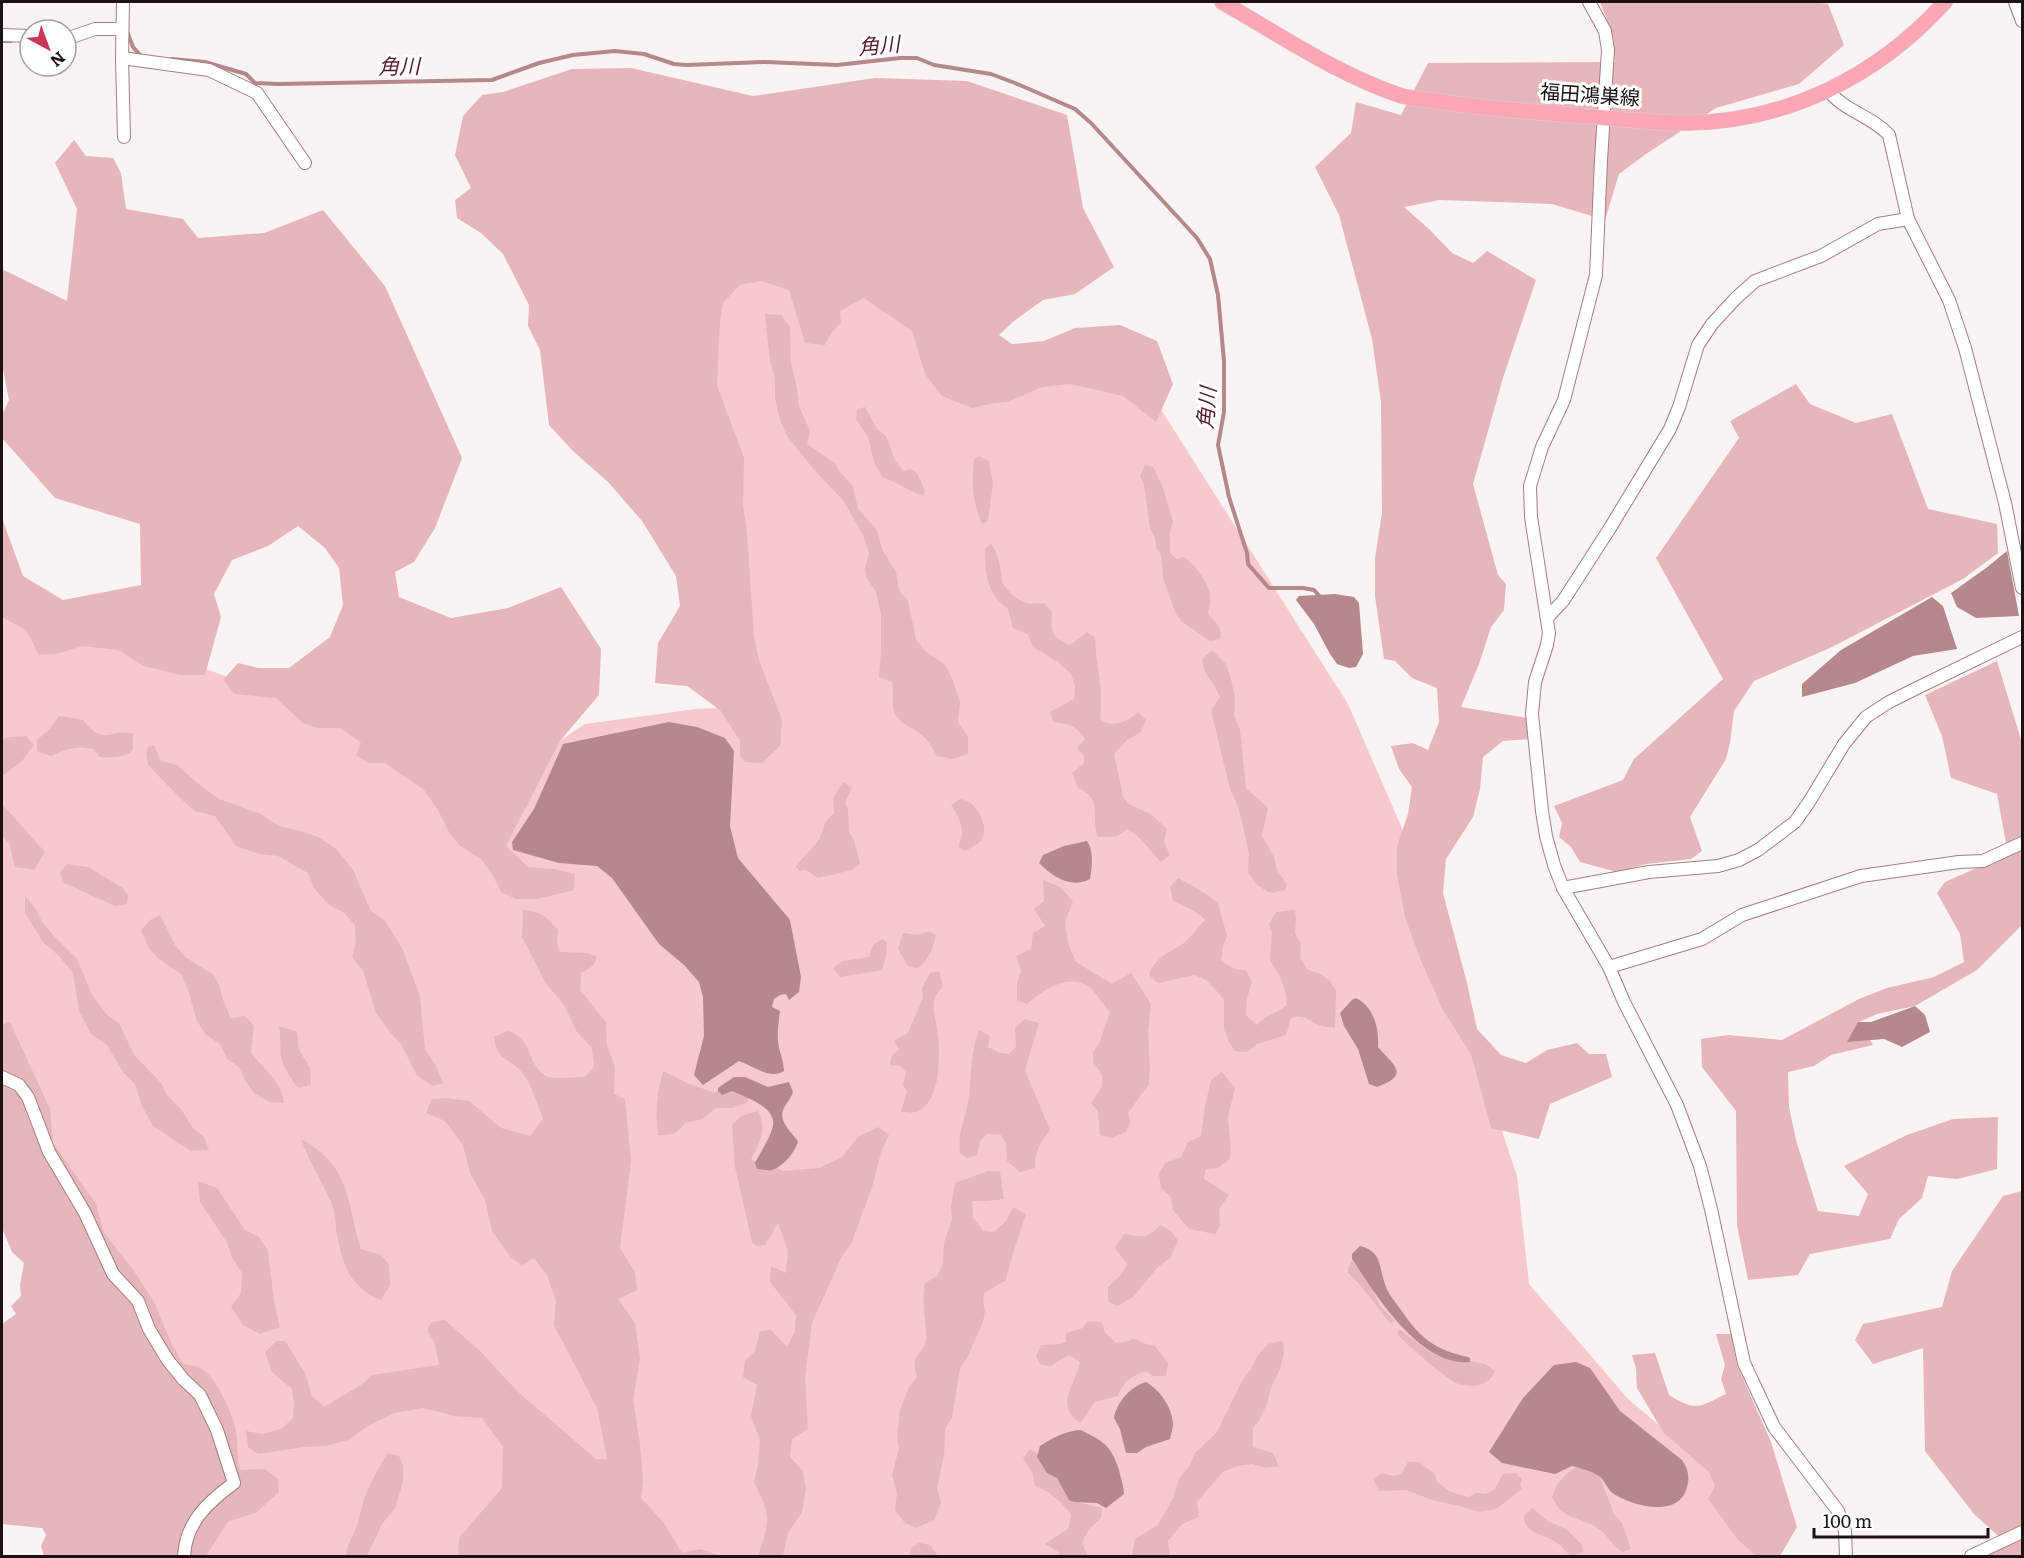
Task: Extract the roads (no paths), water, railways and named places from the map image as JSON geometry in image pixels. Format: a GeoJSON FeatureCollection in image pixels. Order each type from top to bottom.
{"type":"FeatureCollection","features":[{"type":"Feature","properties":{"kind":"main road","name":"福田鴻巣線"},"geometry":{"type":"LineString","coordinates":[[1222,2],[1336,68],[1373,85],[1405,96],[1491,109],[1686,123],[1730,119],[1783,107],[1829,91],[1867,69],[1898,47],[1945,2]]}},
{"type":"Feature","properties":{"kind":"street"},"geometry":{"type":"LineString","coordinates":[[123,2],[124,137]]}},
{"type":"Feature","properties":{"kind":"street"},"geometry":{"type":"LineString","coordinates":[[1589,2],[1605,31],[1608,50],[1596,275],[1564,400],[1542,447],[1530,486],[1531,517],[1548,617],[1547,645],[1535,682],[1532,714],[1546,836],[1563,888],[1609,967],[1624,1002],[1677,1105],[1700,1166],[1712,1209],[1744,1363],[1774,1427],[1838,1511],[1845,1531],[1846,1557]]}},
{"type":"Feature","properties":{"kind":"street"},"geometry":{"type":"LineString","coordinates":[[2015,2],[2022,21]]}},
{"type":"Feature","properties":{"kind":"street"},"geometry":{"type":"LineString","coordinates":[[78,35],[95,29],[122,29]]}},
{"type":"Feature","properties":{"kind":"street"},"geometry":{"type":"LineString","coordinates":[[2,35],[18,36]]}},
{"type":"Feature","properties":{"kind":"street"},"geometry":{"type":"LineString","coordinates":[[122,58],[209,70],[257,93],[305,163]]}},
{"type":"Feature","properties":{"kind":"street"},"geometry":{"type":"LineString","coordinates":[[1829,91],[1835,99],[1881,126],[1889,135],[1908,219],[1949,300],[1965,348],[2005,503],[2022,588]]}},
{"type":"Feature","properties":{"kind":"street"},"geometry":{"type":"LineString","coordinates":[[1548,617],[1575,583],[1670,429],[1698,345],[1712,324],[1755,281],[1821,256],[1878,224],[1908,219]]}},
{"type":"Feature","properties":{"kind":"street"},"geometry":{"type":"LineString","coordinates":[[1563,888],[1649,872],[1718,866],[1739,860],[1775,839],[1795,822],[1844,744],[1866,717],[1906,693],[2022,637]]}},
{"type":"Feature","properties":{"kind":"street"},"geometry":{"type":"LineString","coordinates":[[1609,967],[1702,939],[1742,915],[1861,876],[1949,863],[1983,861],[2022,843]]}},
{"type":"Feature","properties":{"kind":"street"},"geometry":{"type":"LineString","coordinates":[[2,1077],[19,1085],[28,1097],[49,1152],[93,1228],[113,1274],[138,1301],[149,1329],[166,1359],[201,1395],[217,1430],[234,1483],[212,1498],[198,1514],[189,1532],[184,1557]]}},
{"type":"Feature","properties":{"kind":"street"},"geometry":{"type":"LineString","coordinates":[[1971,1557],[2022,1533]]}},
{"type":"Feature","properties":{"kind":"waterway","name":"角川"},"geometry":{"type":"LineString","coordinates":[[124,34],[128,34],[133,47],[141,56]]}},
{"type":"Feature","properties":{"kind":"waterway","name":"角川"},"geometry":{"type":"LineString","coordinates":[[2,41],[11,41]]}},
{"type":"Feature","properties":{"kind":"waterway","name":"角川"},"geometry":{"type":"LineString","coordinates":[[172,59],[205,62],[246,74],[255,83],[278,84],[492,80],[539,63],[573,55],[615,51],[644,54],[674,64],[686,65],[765,62],[837,65],[917,58],[934,65],[991,74],[1075,109],[1091,123],[1197,238],[1210,259],[1218,295],[1224,361],[1224,412],[1218,445],[1229,497],[1247,553],[1248,564],[1269,588],[1314,590],[1322,599]]}}]}
